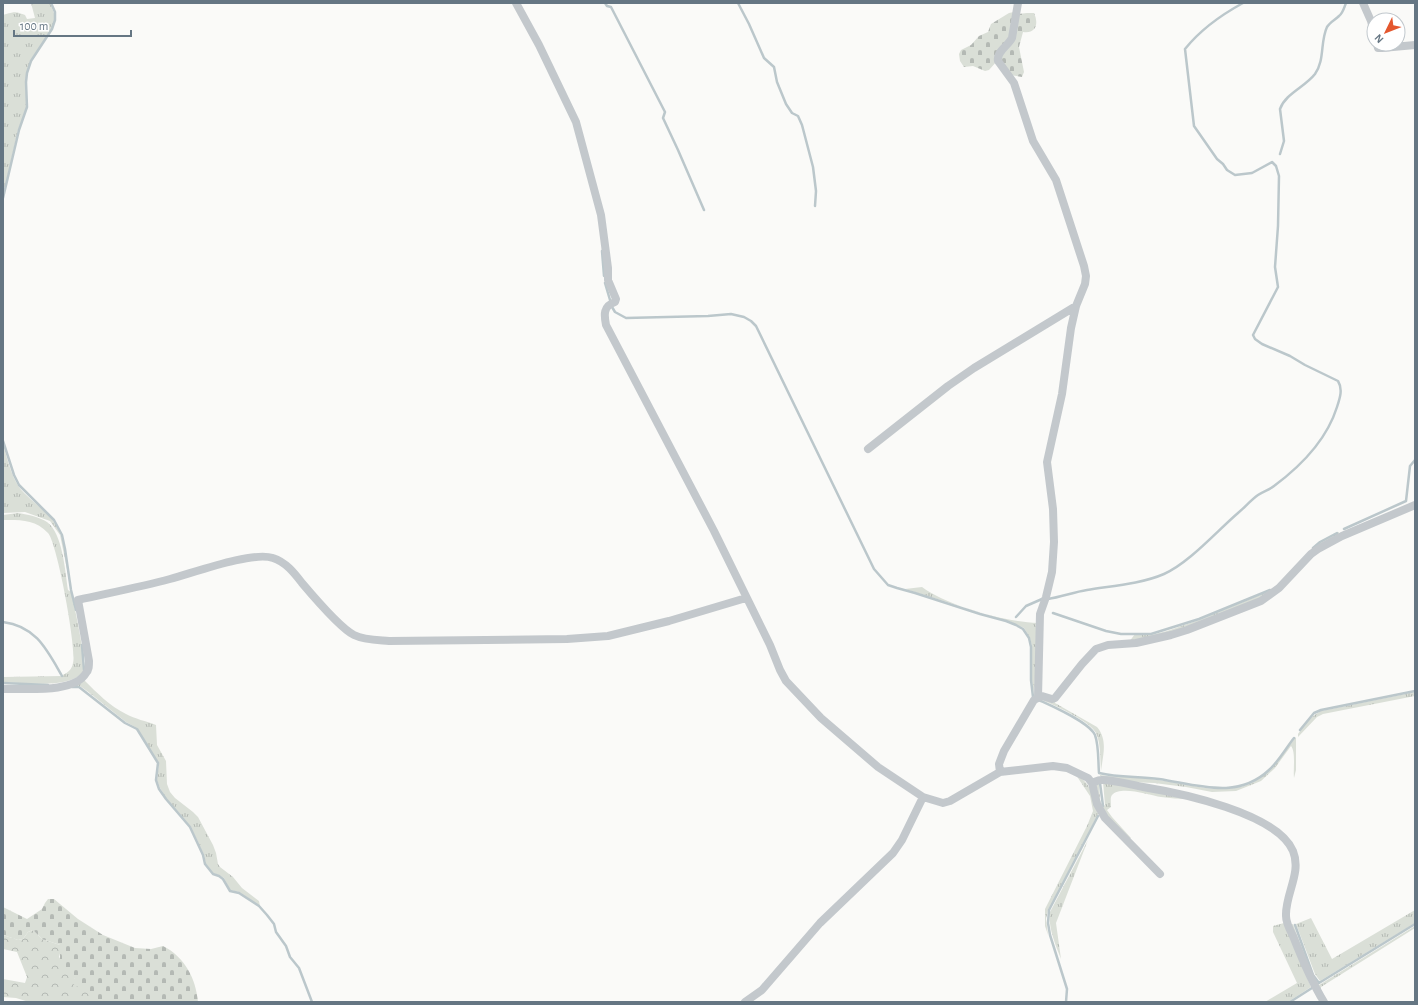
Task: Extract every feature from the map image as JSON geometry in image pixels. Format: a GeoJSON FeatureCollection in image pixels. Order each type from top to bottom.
{"type":"FeatureCollection","features":[{"type":"Feature","properties":{"kind":"street"},"geometry":{"type":"LineString","coordinates":[[516,3],[539,45],[576,122],[601,215],[608,268],[608,280],[616,299],[615,302],[610,304],[604,314],[606,325],[689,482],[770,645],[780,670],[791,686],[821,718],[878,767],[923,797],[943,803],[950,801],[964,795],[1000,772],[1053,766],[1062,767],[1088,778],[1092,783],[1097,804],[1105,818],[1160,874]]}},
{"type":"Feature","properties":{"kind":"street"},"geometry":{"type":"LineString","coordinates":[[1018,3],[1012,38],[1010,43],[998,54],[997,57],[998,61],[1014,83],[1033,141],[1052,170],[1060,189],[1086,276],[1085,284],[1076,306],[1069,340],[1060,409],[1047,462],[1053,509],[1054,542],[1052,572],[1040,614],[1038,697]]}},
{"type":"Feature","properties":{"kind":"street"},"geometry":{"type":"LineString","coordinates":[[868,449],[937,394],[974,368],[1076,306]]}},
{"type":"Feature","properties":{"kind":"street"},"geometry":{"type":"LineString","coordinates":[[1000,772],[999,764],[1004,751],[1034,700],[1042,696],[1052,699],[1056,698],[1082,664],[1096,649],[1101,647],[1141,642],[1171,635],[1261,601],[1279,588],[1311,554],[1318,549],[1347,534],[1415,505]]}},
{"type":"Feature","properties":{"kind":"street"},"geometry":{"type":"LineString","coordinates":[[3,689],[62,688],[86,675],[89,661],[78,600],[169,579],[230,562],[266,556],[274,558],[293,572],[332,616],[353,634],[370,639],[389,641],[567,639],[608,636],[663,623],[746,598]]}},
{"type":"Feature","properties":{"kind":"street"},"geometry":{"type":"LineString","coordinates":[[1092,783],[1101,780],[1118,782],[1193,797],[1232,809],[1255,819],[1275,830],[1288,842],[1293,850],[1296,860],[1296,873],[1286,916],[1295,943],[1324,1002]]}},
{"type":"Feature","properties":{"kind":"street"},"geometry":{"type":"LineString","coordinates":[[745,1002],[762,990],[820,923],[893,853],[902,840],[923,797]]}},
{"type":"Feature","properties":{"kind":"green space"},"geometry":{"type":"Polygon","coordinates":[[[31,3],[50,3],[54,13],[54,20],[52,29],[30,61],[25,82],[27,107],[18,130],[3,196],[3,15],[16,12],[25,15],[27,19],[35,18],[31,3]]]}},
{"type":"Feature","properties":{"kind":"green space"},"geometry":{"type":"Polygon","coordinates":[[[1014,12],[1011,36],[997,61],[989,70],[985,71],[973,66],[964,67],[960,61],[959,54],[961,50],[971,45],[979,36],[988,32],[991,24],[1009,13],[1014,12]]]}},
{"type":"Feature","properties":{"kind":"green space"},"geometry":{"type":"Polygon","coordinates":[[[1034,13],[1036,24],[1034,30],[1023,32],[1019,47],[1024,72],[1022,77],[1010,75],[999,61],[1018,14],[1034,13]]]}},
{"type":"Feature","properties":{"kind":"green space"},"geometry":{"type":"Polygon","coordinates":[[[3,444],[11,472],[19,487],[50,517],[58,529],[64,544],[70,584],[60,535],[50,521],[25,512],[3,513],[3,444]]]}},
{"type":"Feature","properties":{"kind":"green space"},"geometry":{"type":"Polygon","coordinates":[[[18,513],[37,517],[47,522],[57,535],[60,544],[68,590],[71,592],[82,645],[84,666],[83,671],[78,677],[58,683],[34,684],[3,682],[3,677],[61,676],[72,668],[73,663],[72,638],[69,619],[61,575],[52,541],[48,533],[38,525],[21,520],[3,520],[3,515],[18,513]]]}},
{"type":"Feature","properties":{"kind":"green space"},"geometry":{"type":"Polygon","coordinates":[[[1339,532],[1339,534],[1318,549],[1273,593],[1186,629],[1129,642],[1135,634],[1151,635],[1167,631],[1199,620],[1270,591],[1275,588],[1320,542],[1339,532]]]}},
{"type":"Feature","properties":{"kind":"green space"},"geometry":{"type":"Polygon","coordinates":[[[922,587],[933,594],[966,608],[905,589],[922,587]]]}},
{"type":"Feature","properties":{"kind":"green space"},"geometry":{"type":"Polygon","coordinates":[[[983,613],[1010,620],[1038,623],[1034,696],[1032,680],[1032,646],[1030,638],[1024,628],[983,613]]]}},
{"type":"Feature","properties":{"kind":"green space"},"geometry":{"type":"Polygon","coordinates":[[[84,680],[104,699],[120,711],[156,725],[157,745],[166,761],[167,784],[170,792],[198,817],[213,845],[220,867],[233,877],[242,888],[259,901],[260,906],[239,892],[230,890],[224,878],[213,873],[206,864],[204,855],[191,827],[166,798],[160,788],[157,780],[159,763],[137,728],[126,722],[80,686],[75,686],[84,680]]]}},
{"type":"Feature","properties":{"kind":"green space"},"geometry":{"type":"Polygon","coordinates":[[[1415,692],[1415,696],[1323,714],[1317,717],[1298,737],[1298,734],[1308,721],[1321,711],[1415,692]]]}},
{"type":"Feature","properties":{"kind":"green space"},"geometry":{"type":"Polygon","coordinates":[[[1040,699],[1056,700],[1055,703],[1097,727],[1103,737],[1104,742],[1101,771],[1099,742],[1096,733],[1092,728],[1079,718],[1040,699]]]}},
{"type":"Feature","properties":{"kind":"green space"},"geometry":{"type":"Polygon","coordinates":[[[1296,737],[1296,770],[1294,778],[1294,756],[1291,746],[1275,768],[1261,781],[1236,791],[1212,792],[1154,783],[1129,782],[1100,776],[1151,779],[1216,789],[1239,787],[1249,784],[1269,770],[1296,737]]]}},
{"type":"Feature","properties":{"kind":"green space"},"geometry":{"type":"Polygon","coordinates":[[[1076,775],[1089,787],[1098,814],[1048,910],[1046,919],[1048,935],[1045,926],[1045,909],[1087,826],[1093,811],[1090,796],[1076,775]]]}},
{"type":"Feature","properties":{"kind":"green space"},"geometry":{"type":"Polygon","coordinates":[[[1099,782],[1100,800],[1103,807],[1105,805],[1103,782],[1189,799],[1161,797],[1128,791],[1116,792],[1111,796],[1111,807],[1107,810],[1131,838],[1129,839],[1102,810],[1096,784],[1099,782]]]}},
{"type":"Feature","properties":{"kind":"green space"},"geometry":{"type":"Polygon","coordinates":[[[1088,840],[1056,923],[1061,959],[1051,930],[1050,912],[1088,840]]]}},
{"type":"Feature","properties":{"kind":"green space"},"geometry":{"type":"Polygon","coordinates":[[[48,899],[54,899],[78,919],[103,935],[135,948],[151,949],[163,946],[171,951],[183,962],[192,977],[198,1002],[101,1002],[73,984],[75,979],[65,972],[60,963],[60,945],[42,939],[33,930],[28,932],[23,939],[18,940],[3,935],[3,907],[27,919],[42,909],[48,899]]]}},
{"type":"Feature","properties":{"kind":"green space"},"geometry":{"type":"Polygon","coordinates":[[[1415,910],[1415,923],[1320,981],[1315,974],[1296,924],[1311,918],[1332,959],[1415,910]]]}},
{"type":"Feature","properties":{"kind":"green space"},"geometry":{"type":"Polygon","coordinates":[[[1284,923],[1311,987],[1288,1002],[1265,1002],[1297,983],[1273,932],[1273,926],[1284,923]]]}},
{"type":"Feature","properties":{"kind":"green space"},"geometry":{"type":"Polygon","coordinates":[[[1293,924],[1312,976],[1319,985],[1415,926],[1415,928],[1321,987],[1321,990],[1328,1002],[1325,1002],[1313,982],[1290,925],[1293,924]]]}},
{"type":"Feature","properties":{"kind":"green space"},"geometry":{"type":"Polygon","coordinates":[[[33,930],[42,939],[60,945],[61,950],[59,957],[75,979],[101,1002],[29,1002],[16,998],[3,997],[3,979],[25,983],[27,977],[17,952],[3,949],[3,935],[18,940],[23,939],[28,932],[33,930]]]}},
{"type":"Feature","properties":{"kind":"waterway"},"geometry":{"type":"LineString","coordinates":[[3,198],[19,130],[27,107],[27,73],[31,61],[52,29],[55,20],[55,12],[51,3]]}},
{"type":"Feature","properties":{"kind":"waterway"},"geometry":{"type":"LineString","coordinates":[[605,3],[607,6],[611,7],[665,112],[663,118],[704,210]]}},
{"type":"Feature","properties":{"kind":"waterway"},"geometry":{"type":"LineString","coordinates":[[738,3],[764,58],[774,67],[777,82],[786,104],[792,113],[798,116],[802,125],[813,167],[816,191],[815,206]]}},
{"type":"Feature","properties":{"kind":"waterway"},"geometry":{"type":"LineString","coordinates":[[1048,599],[1082,591],[1146,580],[1164,574],[1173,569],[1193,555],[1255,497],[1270,489],[1294,470],[1320,441],[1333,419],[1338,404],[1341,390],[1338,381],[1290,356],[1262,344],[1255,339],[1253,335],[1278,287],[1275,267],[1279,176],[1276,166],[1272,162],[1252,173],[1235,175],[1227,170],[1217,159],[1194,126],[1185,49],[1212,23],[1243,3]]}},
{"type":"Feature","properties":{"kind":"waterway"},"geometry":{"type":"LineString","coordinates":[[1280,154],[1284,141],[1280,109],[1286,99],[1315,74],[1320,63],[1327,27],[1342,13],[1346,3]]}},
{"type":"Feature","properties":{"kind":"waterway"},"geometry":{"type":"LineString","coordinates":[[602,251],[604,276]]}},
{"type":"Feature","properties":{"kind":"waterway"},"geometry":{"type":"LineString","coordinates":[[605,283],[610,300]]}},
{"type":"Feature","properties":{"kind":"waterway"},"geometry":{"type":"LineString","coordinates":[[612,307],[615,312],[626,318],[731,314],[744,317],[751,321],[756,326],[874,569],[888,585],[1006,621],[1023,629],[1029,638],[1031,647],[1031,680],[1033,697]]}},
{"type":"Feature","properties":{"kind":"waterway"},"geometry":{"type":"LineString","coordinates":[[3,441],[14,475],[19,485],[54,520],[62,535],[71,590],[76,610]]}},
{"type":"Feature","properties":{"kind":"waterway"},"geometry":{"type":"LineString","coordinates":[[1344,529],[1406,501],[1410,466],[1415,460]]}},
{"type":"Feature","properties":{"kind":"waterway"},"geometry":{"type":"LineString","coordinates":[[1313,548],[1320,542],[1337,533]]}},
{"type":"Feature","properties":{"kind":"waterway"},"geometry":{"type":"LineString","coordinates":[[1053,613],[1106,631],[1121,634],[1151,634],[1199,619],[1270,590]]}},
{"type":"Feature","properties":{"kind":"waterway"},"geometry":{"type":"LineString","coordinates":[[1016,617],[1026,606],[1042,599]]}},
{"type":"Feature","properties":{"kind":"waterway"},"geometry":{"type":"LineString","coordinates":[[3,622],[24,628],[32,634],[51,657],[62,676]]}},
{"type":"Feature","properties":{"kind":"waterway"},"geometry":{"type":"LineString","coordinates":[[82,645],[84,670]]}},
{"type":"Feature","properties":{"kind":"waterway"},"geometry":{"type":"LineString","coordinates":[[3,683],[48,685]]}},
{"type":"Feature","properties":{"kind":"waterway"},"geometry":{"type":"LineString","coordinates":[[72,687],[79,687],[125,723],[137,729],[158,763],[156,780],[159,789],[190,827],[203,855],[205,864],[213,874],[223,879],[230,891],[239,893],[259,906],[274,924],[276,932],[286,946],[290,957],[299,968],[312,1002]]}},
{"type":"Feature","properties":{"kind":"waterway"},"geometry":{"type":"LineString","coordinates":[[1300,730],[1314,713],[1321,710],[1415,691]]}},
{"type":"Feature","properties":{"kind":"waterway"},"geometry":{"type":"LineString","coordinates":[[1039,700],[1070,715],[1091,730],[1095,735],[1097,744],[1099,773],[1106,775],[1159,779],[1203,787],[1230,788],[1244,785],[1257,779],[1269,770],[1294,738]]}},
{"type":"Feature","properties":{"kind":"waterway"},"geometry":{"type":"LineString","coordinates":[[1100,783],[1103,806]]}},
{"type":"Feature","properties":{"kind":"waterway"},"geometry":{"type":"LineString","coordinates":[[1066,1002],[1067,989],[1050,935],[1048,923],[1049,910],[1098,816]]}},
{"type":"Feature","properties":{"kind":"waterway"},"geometry":{"type":"LineString","coordinates":[[1295,925],[1313,975],[1319,983],[1415,924]]}},
{"type":"Feature","properties":{"kind":"waterway"},"geometry":{"type":"LineString","coordinates":[[1290,1002],[1312,988]]}}]}
